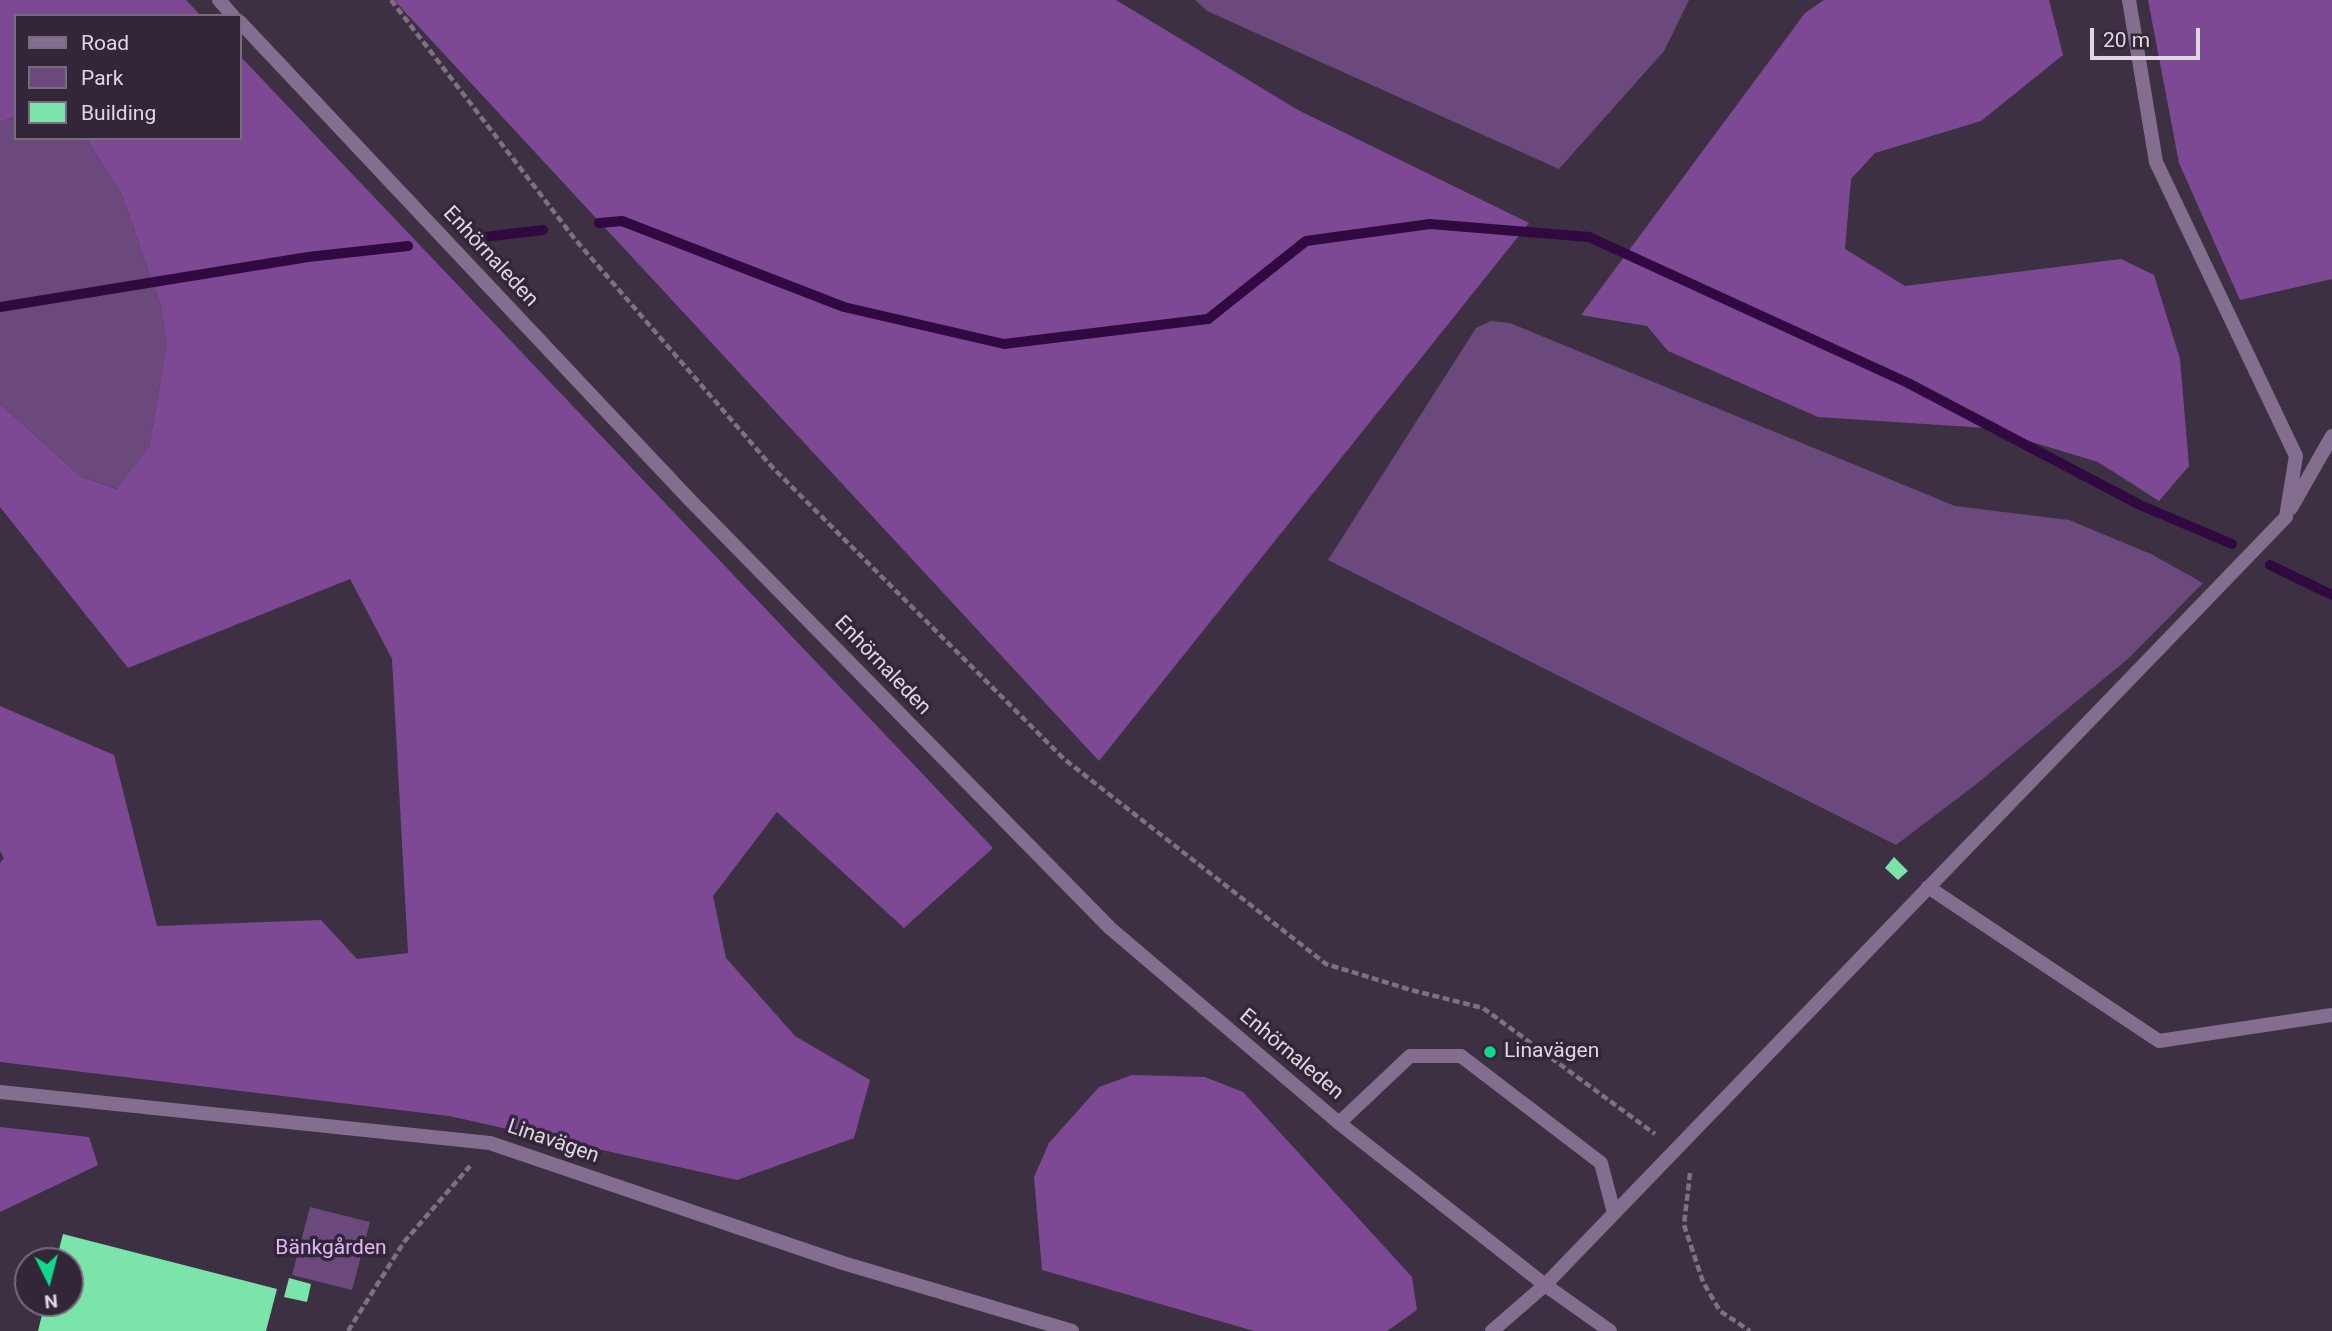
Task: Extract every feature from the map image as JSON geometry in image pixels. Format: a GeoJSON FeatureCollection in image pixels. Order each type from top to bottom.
{"type":"FeatureCollection","features":[{"type":"Feature","properties":{"kind":"street"},"geometry":{"type":"LineString","coordinates":[[219,0],[231,14]]}},
{"type":"Feature","properties":{"kind":"street"},"geometry":{"type":"LineString","coordinates":[[2129,0],[2156,162],[2296,456],[2287,517]]}},
{"type":"Feature","properties":{"kind":"street","name":"Enhörnaleden"},"geometry":{"type":"LineString","coordinates":[[242,24],[689,499],[1110,928],[1339,1123],[1545,1285],[1611,1331]]}},
{"type":"Feature","properties":{"kind":"street"},"geometry":{"type":"LineString","coordinates":[[1492,1331],[1545,1285],[2287,517],[2332,436]]}},
{"type":"Feature","properties":{"kind":"street"},"geometry":{"type":"LineString","coordinates":[[1928,887],[2159,1041],[2332,1015]]}},
{"type":"Feature","properties":{"kind":"street"},"geometry":{"type":"LineString","coordinates":[[1339,1123],[1410,1056],[1461,1056],[1601,1163],[1614,1213]]}},
{"type":"Feature","properties":{"kind":"street","name":"Linavägen"},"geometry":{"type":"LineString","coordinates":[[0,1092],[490,1143],[843,1263],[1072,1331]]}},
{"type":"Feature","properties":{"kind":"path"},"geometry":{"type":"LineString","coordinates":[[391,0],[574,238],[773,468],[1064,759],[1326,964],[1483,1008],[1676,1149],[1690,1172],[1684,1225],[1703,1282],[1720,1311],[1750,1331]]}},
{"type":"Feature","properties":{"kind":"path"},"geometry":{"type":"LineString","coordinates":[[348,1331],[404,1242],[490,1143]]}},
{"type":"Feature","properties":{"kind":"green space"},"geometry":{"type":"Polygon","coordinates":[[[1195,0],[1689,0],[1664,51],[1559,169],[1207,11],[1195,0]]]}},
{"type":"Feature","properties":{"kind":"green space"},"geometry":{"type":"Polygon","coordinates":[[[14,117],[14,140],[87,140],[122,195],[161,306],[167,343],[149,447],[118,489],[81,477],[0,404],[0,122],[14,117]]]}},
{"type":"Feature","properties":{"kind":"green space"},"geometry":{"type":"Polygon","coordinates":[[[1491,321],[1510,323],[1955,506],[2069,520],[2151,554],[2203,583],[2129,658],[1974,786],[1896,845],[1328,560],[1476,328],[1491,321]]]}},
{"type":"Feature","properties":{"kind":"green space","name":"Bänkgården"},"geometry":{"type":"Polygon","coordinates":[[[310,1207],[370,1222],[352,1290],[292,1275],[310,1207]]]}},
{"type":"Feature","properties":{"kind":"shaded area"},"geometry":{"type":"Polygon","coordinates":[[[0,0],[186,0],[199,14],[14,14],[14,117],[0,122],[0,0]]]}},
{"type":"Feature","properties":{"kind":"shaded area"},"geometry":{"type":"Polygon","coordinates":[[[394,0],[1116,0],[1298,110],[1529,223],[1099,761],[394,0]]]}},
{"type":"Feature","properties":{"kind":"shaded area"},"geometry":{"type":"Polygon","coordinates":[[[1824,0],[2049,0],[2063,55],[1981,121],[1875,153],[1851,179],[1845,249],[1905,286],[2121,259],[2154,275],[2180,359],[2189,466],[2159,501],[2098,462],[1986,428],[1818,417],[1668,351],[1647,326],[1581,315],[1805,13],[1824,0]]]}},
{"type":"Feature","properties":{"kind":"shaded area"},"geometry":{"type":"Polygon","coordinates":[[[2148,0],[2332,0],[2332,279],[2240,300],[2179,163],[2148,0]]]}},
{"type":"Feature","properties":{"kind":"shaded area"},"geometry":{"type":"Polygon","coordinates":[[[242,58],[993,848],[904,928],[777,812],[713,896],[726,958],[795,1036],[870,1080],[854,1138],[737,1180],[449,1116],[0,1062],[0,863],[4,858],[0,851],[0,706],[114,755],[157,926],[321,920],[357,959],[408,953],[392,659],[350,579],[128,668],[0,507],[0,404],[81,477],[117,489],[149,447],[167,343],[161,306],[122,195],[87,140],[242,140],[242,58]]]}},
{"type":"Feature","properties":{"kind":"shaded area"},"geometry":{"type":"Polygon","coordinates":[[[1132,1075],[1205,1077],[1243,1092],[1412,1277],[1417,1310],[1387,1331],[1254,1331],[1042,1270],[1034,1177],[1049,1143],[1099,1087],[1132,1075]]]}},
{"type":"Feature","properties":{"kind":"shaded area"},"geometry":{"type":"Polygon","coordinates":[[[0,1127],[89,1137],[98,1165],[0,1212],[0,1127]]]}},
{"type":"Feature","properties":{"kind":"building"},"geometry":{"type":"Polygon","coordinates":[[[1894,857],[1908,871],[1898,880],[1885,868],[1894,857]]]}},
{"type":"Feature","properties":{"kind":"building"},"geometry":{"type":"Polygon","coordinates":[[[63,1234],[277,1289],[266,1331],[38,1331],[42,1317],[84,1317],[84,1247],[60,1247],[63,1234]]]}},
{"type":"Feature","properties":{"kind":"building"},"geometry":{"type":"Polygon","coordinates":[[[289,1278],[311,1284],[307,1302],[284,1297],[289,1278]]]}},
{"type":"Feature","properties":{"kind":"waterway"},"geometry":{"type":"LineString","coordinates":[[599,223],[622,221],[844,307],[1004,344],[1208,319],[1306,241],[1430,224],[1589,237],[1908,383],[2140,505],[2232,544]]}},
{"type":"Feature","properties":{"kind":"waterway"},"geometry":{"type":"LineString","coordinates":[[484,237],[543,230]]}},
{"type":"Feature","properties":{"kind":"waterway"},"geometry":{"type":"LineString","coordinates":[[0,307],[308,257],[408,246]]}},
{"type":"Feature","properties":{"kind":"waterway"},"geometry":{"type":"LineString","coordinates":[[2270,565],[2332,595]]}},
{"type":"Feature","properties":{"kind":"place","name":"Linavägen"},"geometry":{"type":"Point","coordinates":[1490,1052]}}]}
